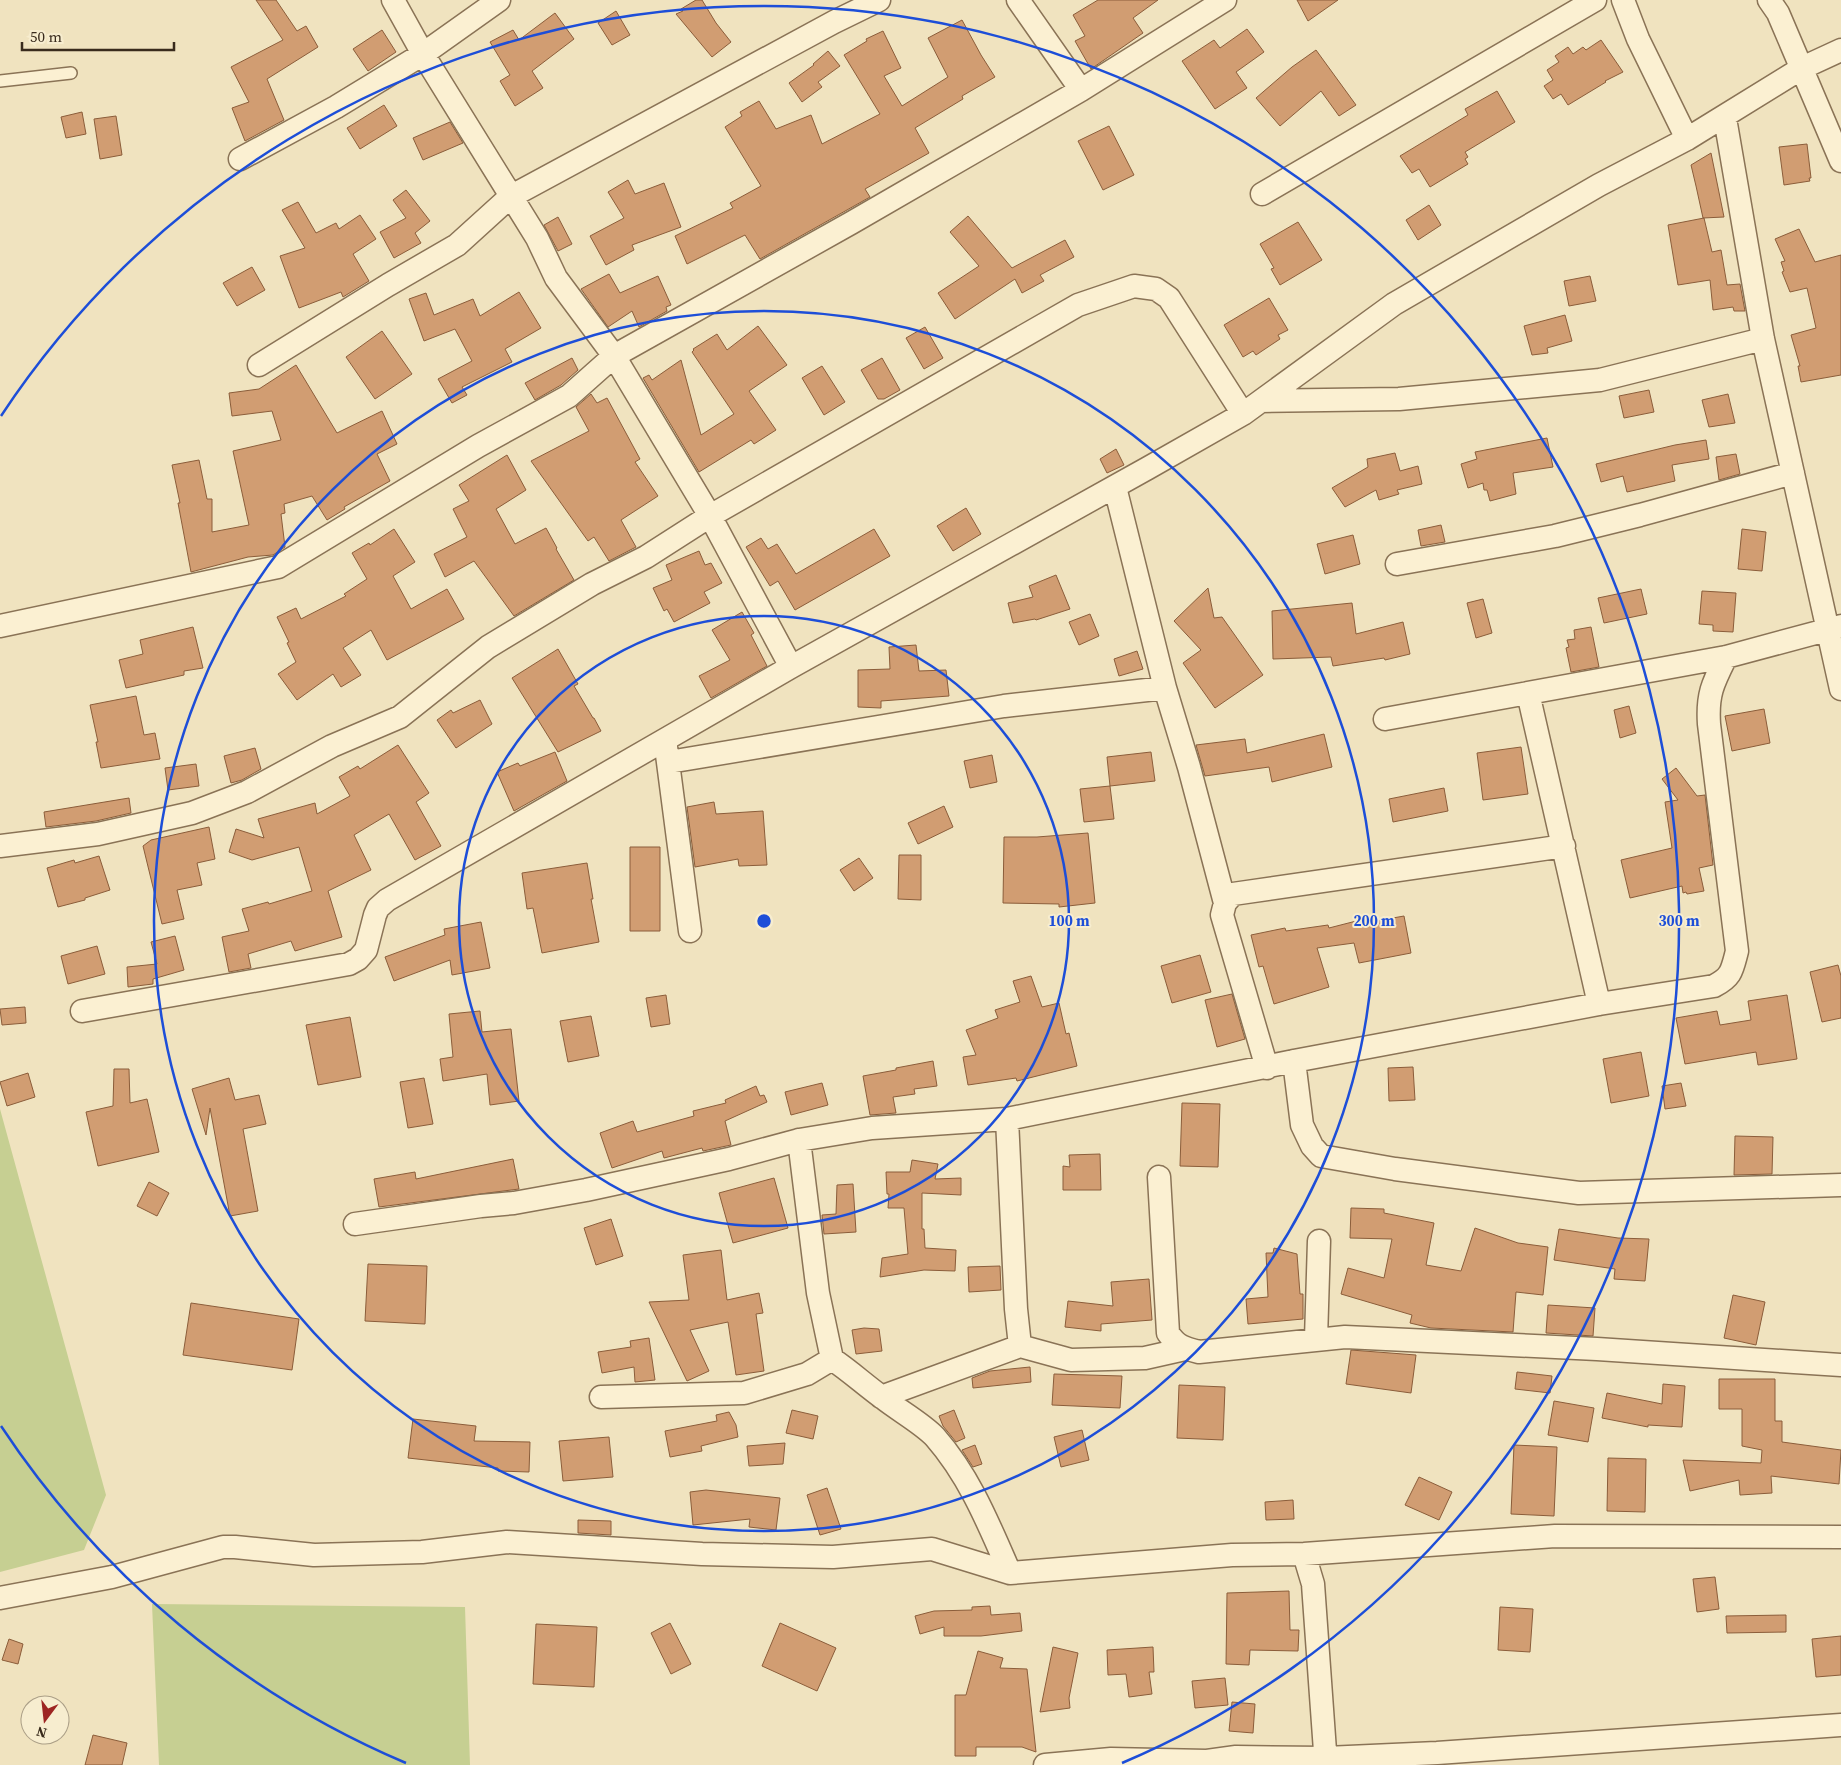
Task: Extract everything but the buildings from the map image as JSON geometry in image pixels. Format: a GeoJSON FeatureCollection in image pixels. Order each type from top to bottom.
{"type":"FeatureCollection","features":[{"type":"Feature","properties":{"kind":"street"},"geometry":{"type":"LineString","coordinates":[[393,0],[423,54],[537,238],[556,278],[614,356],[710,516],[791,667]]}},
{"type":"Feature","properties":{"kind":"street"},"geometry":{"type":"LineString","coordinates":[[240,160],[336,107],[423,54],[499,0]]}},
{"type":"Feature","properties":{"kind":"street"},"geometry":{"type":"LineString","coordinates":[[258,365],[457,245],[510,197],[834,22],[879,0]]}},
{"type":"Feature","properties":{"kind":"street"},"geometry":{"type":"LineString","coordinates":[[1018,0],[1081,90]]}},
{"type":"Feature","properties":{"kind":"street"},"geometry":{"type":"LineString","coordinates":[[0,626],[278,567],[478,446],[569,396],[614,356],[851,223],[1081,90],[1225,0]]}},
{"type":"Feature","properties":{"kind":"street"},"geometry":{"type":"LineString","coordinates":[[1262,194],[1596,0]]}},
{"type":"Feature","properties":{"kind":"street"},"geometry":{"type":"LineString","coordinates":[[1623,0],[1638,40],[1687,140]]}},
{"type":"Feature","properties":{"kind":"street"},"geometry":{"type":"LineString","coordinates":[[1769,0],[1778,13],[1841,160]]}},
{"type":"Feature","properties":{"kind":"street"},"geometry":{"type":"LineString","coordinates":[[82,1011],[348,964],[358,959],[366,950],[378,908],[387,900],[664,739],[1115,487],[1252,407],[1394,304],[1599,185],[1687,140],[1802,68],[1841,50]]}},
{"type":"Feature","properties":{"kind":"street"},"geometry":{"type":"LineString","coordinates":[[1724,118],[1763,339],[1793,473],[1834,627],[1841,689]]}},
{"type":"Feature","properties":{"kind":"street"},"geometry":{"type":"LineString","coordinates":[[0,846],[98,834],[192,812],[246,792],[332,746],[400,717],[488,647],[592,584],[646,557],[710,516],[1078,305],[1134,286],[1156,289],[1169,298],[1252,407]]}},
{"type":"Feature","properties":{"kind":"street"},"geometry":{"type":"LineString","coordinates":[[1252,407],[1399,399],[1600,380],[1763,339]]}},
{"type":"Feature","properties":{"kind":"street"},"geometry":{"type":"LineString","coordinates":[[1397,564],[1554,536],[1640,515],[1793,473]]}},
{"type":"Feature","properties":{"kind":"street"},"geometry":{"type":"LineString","coordinates":[[1115,487],[1165,688],[1225,903]]}},
{"type":"Feature","properties":{"kind":"street"},"geometry":{"type":"LineString","coordinates":[[1385,719],[1726,657],[1834,627]]}},
{"type":"Feature","properties":{"kind":"street"},"geometry":{"type":"LineString","coordinates":[[355,1224],[514,1203],[586,1190],[729,1159],[799,1140],[872,1128],[1007,1119],[1267,1068],[1294,1061],[1599,1004],[1714,986],[1725,981],[1731,974],[1737,951],[1708,704],[1713,683],[1726,657]]}},
{"type":"Feature","properties":{"kind":"street"},"geometry":{"type":"LineString","coordinates":[[669,762],[1004,706],[1165,688]]}},
{"type":"Feature","properties":{"kind":"street"},"geometry":{"type":"LineString","coordinates":[[1528,693],[1599,1004]]}},
{"type":"Feature","properties":{"kind":"street"},"geometry":{"type":"LineString","coordinates":[[664,739],[669,762],[690,931]]}},
{"type":"Feature","properties":{"kind":"street"},"geometry":{"type":"LineString","coordinates":[[1267,1068],[1222,915],[1225,903],[1233,894],[1564,846]]}},
{"type":"Feature","properties":{"kind":"street"},"geometry":{"type":"LineString","coordinates":[[1294,1061],[1302,1125],[1312,1146],[1321,1156],[1395,1169],[1579,1193],[1841,1185]]}},
{"type":"Feature","properties":{"kind":"street"},"geometry":{"type":"LineString","coordinates":[[1007,1119],[1016,1309],[1020,1346]]}},
{"type":"Feature","properties":{"kind":"street"},"geometry":{"type":"LineString","coordinates":[[799,1140],[818,1294],[832,1359],[850,1370],[881,1397],[934,1436],[960,1470],[977,1498],[1010,1573]]}},
{"type":"Feature","properties":{"kind":"street"},"geometry":{"type":"LineString","coordinates":[[1158,1177],[1168,1333],[1175,1343],[1185,1349],[1199,1352],[1345,1337],[1587,1348],[1841,1365]]}},
{"type":"Feature","properties":{"kind":"street"},"geometry":{"type":"LineString","coordinates":[[1316,1339],[1319,1241]]}},
{"type":"Feature","properties":{"kind":"street"},"geometry":{"type":"LineString","coordinates":[[881,1397],[1020,1346],[1071,1360],[1144,1358],[1185,1349]]}},
{"type":"Feature","properties":{"kind":"street"},"geometry":{"type":"LineString","coordinates":[[600,1397],[744,1393],[807,1374],[832,1359]]}},
{"type":"Feature","properties":{"kind":"street"},"geometry":{"type":"LineString","coordinates":[[0,1598],[112,1577],[223,1547],[235,1546],[314,1555],[340,1555],[422,1552],[507,1542],[702,1554],[833,1557],[932,1548],[1010,1573],[1232,1555],[1304,1554],[1555,1536],[1841,1537]]}},
{"type":"Feature","properties":{"kind":"street"},"geometry":{"type":"LineString","coordinates":[[1304,1554],[1313,1584],[1326,1761]]}},
{"type":"Feature","properties":{"kind":"street"},"geometry":{"type":"LineString","coordinates":[[1045,1765],[1111,1759],[1189,1761],[1266,1757],[1326,1761],[1841,1725]]}},
{"type":"Feature","properties":{"kind":"lane"},"geometry":{"type":"LineString","coordinates":[[0,81],[71,73]]}},
{"type":"Feature","properties":{"kind":"green space"},"geometry":{"type":"Polygon","coordinates":[[[0,1109],[106,1495],[84,1550],[0,1572],[0,1109]]]}},
{"type":"Feature","properties":{"kind":"green space"},"geometry":{"type":"Polygon","coordinates":[[[152,1604],[465,1607],[470,1765],[159,1765],[152,1604]]]}}]}
